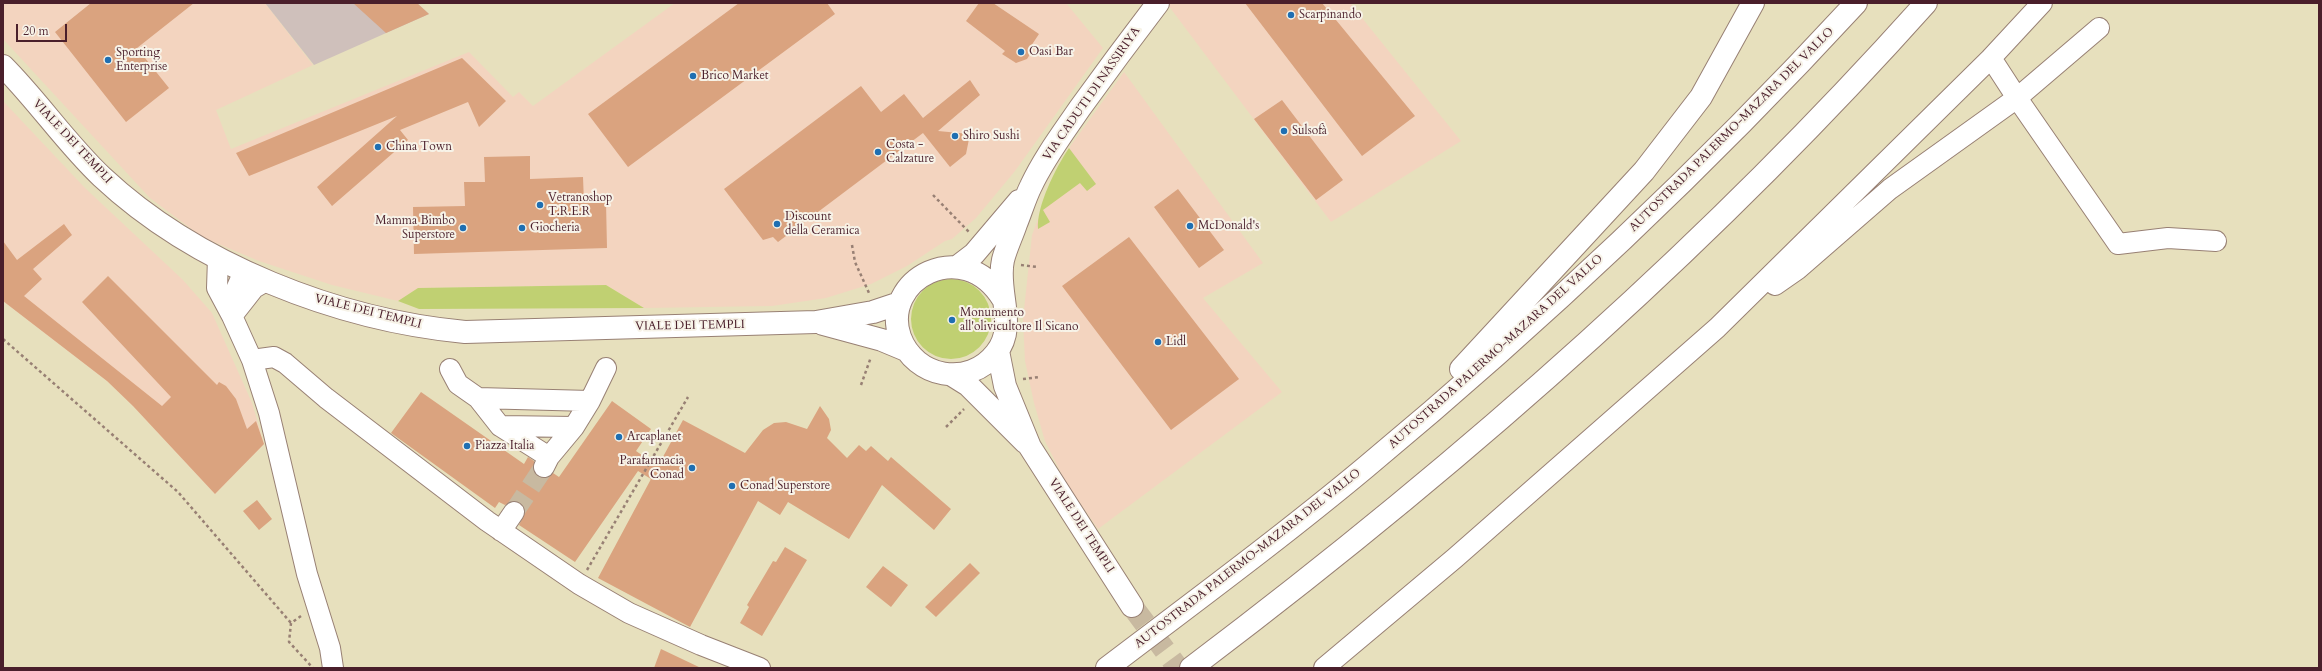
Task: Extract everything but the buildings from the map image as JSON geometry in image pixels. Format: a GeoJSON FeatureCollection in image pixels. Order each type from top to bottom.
{"type":"FeatureCollection","features":[{"type":"Feature","properties":{"kind":"main road","name":"VIA CADUTI DI NASSIRIYA"},"geometry":{"type":"LineString","coordinates":[[1030,188],[1064,131],[1108,68],[1158,3]]}},
{"type":"Feature","properties":{"kind":"main road"},"geometry":{"type":"LineString","coordinates":[[1271,544],[1299,510],[1455,376],[1644,171],[1701,97],[1754,3]]}},
{"type":"Feature","properties":{"kind":"main road","name":"AUTOSTRADA PALERMO-MAZARA DEL VALLO"},"geometry":{"type":"LineString","coordinates":[[1107,668],[1271,544],[1462,386],[1653,212],[1789,76],[1856,3]]}},
{"type":"Feature","properties":{"kind":"main road"},"geometry":{"type":"LineString","coordinates":[[1192,668],[1265,612],[1394,508],[1593,338],[1784,155],[1873,62],[1926,3]]}},
{"type":"Feature","properties":{"kind":"main road","name":"VIALE DEI TEMPLI"},"geometry":{"type":"LineString","coordinates":[[3,66],[101,176],[146,214],[218,258],[296,294],[415,326],[465,332],[816,322]]}},
{"type":"Feature","properties":{"kind":"main road"},"geometry":{"type":"LineString","coordinates":[[957,267],[974,254],[1030,188]]}},
{"type":"Feature","properties":{"kind":"main road"},"geometry":{"type":"LineString","coordinates":[[952,375],[966,374],[978,369],[989,361],[998,351],[1005,335],[1006,323],[1002,299],[1003,260],[1030,188]]}},
{"type":"Feature","properties":{"kind":"main road"},"geometry":{"type":"LineString","coordinates":[[906,350],[900,335],[898,319],[900,303],[909,288],[922,275],[939,268],[957,267],[971,270],[984,277],[995,287],[1002,299]]}},
{"type":"Feature","properties":{"kind":"main road"},"geometry":{"type":"LineString","coordinates":[[816,322],[873,312],[900,303]]}},
{"type":"Feature","properties":{"kind":"main road"},"geometry":{"type":"LineString","coordinates":[[816,322],[882,340],[906,350],[926,369],[952,375],[968,384],[1030,447]]}},
{"type":"Feature","properties":{"kind":"main road"},"geometry":{"type":"LineString","coordinates":[[998,351],[1005,386],[1030,447]]}},
{"type":"Feature","properties":{"kind":"main road","name":"VIALE DEI TEMPLI"},"geometry":{"type":"LineString","coordinates":[[1030,447],[1132,606]]}},
{"type":"Feature","properties":{"kind":"street"},"geometry":{"type":"LineString","coordinates":[[1324,668],[1455,558],[1717,328],[1991,58],[2042,3]]}},
{"type":"Feature","properties":{"kind":"street"},"geometry":{"type":"LineString","coordinates":[[1717,328],[1798,269],[1890,189],[2017,98],[2099,28]]}},
{"type":"Feature","properties":{"kind":"street"},"geometry":{"type":"LineString","coordinates":[[1991,58],[2118,244],[2168,238],[2216,241]]}},
{"type":"Feature","properties":{"kind":"street"},"geometry":{"type":"LineString","coordinates":[[218,258],[217,288],[232,316],[252,360],[269,413],[316,605],[330,648],[333,668]]}},
{"type":"Feature","properties":{"kind":"street"},"geometry":{"type":"LineString","coordinates":[[232,316],[235,292],[244,271]]}},
{"type":"Feature","properties":{"kind":"street"},"geometry":{"type":"LineString","coordinates":[[232,316],[254,288],[266,281]]}},
{"type":"Feature","properties":{"kind":"street"},"geometry":{"type":"LineString","coordinates":[[252,360],[274,357],[285,363],[326,398],[501,531],[579,584],[629,613],[701,645],[760,668]]}},
{"type":"Feature","properties":{"kind":"street"},"geometry":{"type":"LineString","coordinates":[[450,370],[458,384],[478,398],[500,426],[546,462],[574,427],[590,401],[606,368]]}},
{"type":"Feature","properties":{"kind":"street"},"geometry":{"type":"LineString","coordinates":[[478,398],[590,401]]}},
{"type":"Feature","properties":{"kind":"street"},"geometry":{"type":"LineString","coordinates":[[500,426],[574,427]]}},
{"type":"Feature","properties":{"kind":"street"},"geometry":{"type":"LineString","coordinates":[[501,531],[514,512]]}},
{"type":"Feature","properties":{"kind":"street"},"geometry":{"type":"LineString","coordinates":[[330,648],[347,668]]}},
{"type":"Feature","properties":{"kind":"path"},"geometry":{"type":"LineString","coordinates":[[3,339],[178,492],[291,623],[289,642],[313,668]]}},
{"type":"Feature","properties":{"kind":"path"},"geometry":{"type":"LineString","coordinates":[[579,584],[688,397]]}},
{"type":"Feature","properties":{"kind":"path"},"geometry":{"type":"LineString","coordinates":[[291,623],[316,605]]}},
{"type":"Feature","properties":{"kind":"shaded area"},"geometry":{"type":"Polygon","coordinates":[[[3,3],[265,3],[313,65],[216,110],[231,149],[469,52],[513,97],[519,92],[533,106],[675,3],[1066,3],[1103,48],[1015,171],[976,218],[952,239],[945,241],[907,266],[871,284],[826,298],[772,306],[644,308],[606,285],[419,288],[398,301],[332,285],[259,261],[202,237],[150,198],[3,39],[3,3]]]}},
{"type":"Feature","properties":{"kind":"shaded area"},"geometry":{"type":"Polygon","coordinates":[[[265,3],[417,3],[429,14],[314,65],[265,3]]]}},
{"type":"Feature","properties":{"kind":"shaded area"},"geometry":{"type":"Polygon","coordinates":[[[1170,3],[1350,3],[1461,141],[1331,222],[1168,5],[1170,3]]]}},
{"type":"Feature","properties":{"kind":"shaded area"},"geometry":{"type":"Polygon","coordinates":[[[1124,72],[1263,263],[1203,298],[1282,392],[1098,529],[1066,483],[1045,441],[1034,403],[1025,361],[1023,319],[1032,235],[1054,176],[1069,148],[1124,72]]]}},
{"type":"Feature","properties":{"kind":"shaded area"},"geometry":{"type":"Polygon","coordinates":[[[3,101],[85,188],[183,280],[212,313],[252,403],[264,444],[215,494],[133,406],[107,381],[3,301],[3,101]]]}},
{"type":"Feature","properties":{"kind":"green space"},"geometry":{"type":"Polygon","coordinates":[[[1069,148],[1096,184],[1087,191],[1080,183],[1043,210],[1050,222],[1038,229],[1040,210],[1048,187],[1069,148]]]}},
{"type":"Feature","properties":{"kind":"green space"},"geometry":{"type":"Polygon","coordinates":[[[943,279],[959,279],[973,285],[985,297],[991,311],[991,327],[985,341],[973,353],[959,359],[943,359],[929,353],[917,341],[911,327],[911,311],[917,297],[929,285],[943,279]]]}},
{"type":"Feature","properties":{"kind":"green space"},"geometry":{"type":"Polygon","coordinates":[[[606,285],[644,308],[419,309],[398,301],[418,288],[606,285]]]}},
{"type":"Feature","properties":{"kind":"tunnel"},"geometry":{"type":"LineString","coordinates":[[514,512],[544,467]]}},
{"type":"Feature","properties":{"kind":"tunnel"},"geometry":{"type":"LineString","coordinates":[[1132,606],[1178,668]]}},
{"type":"Feature","properties":{"kind":"place","name":"Scarpinando"},"geometry":{"type":"Point","coordinates":[1291,15]}},
{"type":"Feature","properties":{"kind":"place","name":"Oasi Bar"},"geometry":{"type":"Point","coordinates":[1021,52]}},
{"type":"Feature","properties":{"kind":"place","name":"Sporting Enterprise"},"geometry":{"type":"Point","coordinates":[108,60]}},
{"type":"Feature","properties":{"kind":"place","name":"Brico Market"},"geometry":{"type":"Point","coordinates":[693,76]}},
{"type":"Feature","properties":{"kind":"place","name":"Sulsofà"},"geometry":{"type":"Point","coordinates":[1284,131]}},
{"type":"Feature","properties":{"kind":"place","name":"Shiro Sushi"},"geometry":{"type":"Point","coordinates":[955,136]}},
{"type":"Feature","properties":{"kind":"place","name":"China Town"},"geometry":{"type":"Point","coordinates":[378,147]}},
{"type":"Feature","properties":{"kind":"place","name":"Costa - Calzature"},"geometry":{"type":"Point","coordinates":[878,152]}},
{"type":"Feature","properties":{"kind":"place","name":"Vetranoshop T.R.E.R"},"geometry":{"type":"Point","coordinates":[540,205]}},
{"type":"Feature","properties":{"kind":"place","name":"Discount della Ceramica"},"geometry":{"type":"Point","coordinates":[777,224]}},
{"type":"Feature","properties":{"kind":"place","name":"McDonald's"},"geometry":{"type":"Point","coordinates":[1190,226]}},
{"type":"Feature","properties":{"kind":"place","name":"Mamma Bimbo Superstore"},"geometry":{"type":"Point","coordinates":[463,228]}},
{"type":"Feature","properties":{"kind":"place","name":"Giocheria"},"geometry":{"type":"Point","coordinates":[522,228]}},
{"type":"Feature","properties":{"kind":"place","name":"Monumento all'olivicultore Il Sicano"},"geometry":{"type":"Point","coordinates":[952,320]}},
{"type":"Feature","properties":{"kind":"place","name":"Lidl"},"geometry":{"type":"Point","coordinates":[1158,342]}},
{"type":"Feature","properties":{"kind":"place","name":"Arcaplanet"},"geometry":{"type":"Point","coordinates":[619,437]}},
{"type":"Feature","properties":{"kind":"place","name":"Piazza Italia"},"geometry":{"type":"Point","coordinates":[467,446]}},
{"type":"Feature","properties":{"kind":"place","name":"Parafarmacia Conad"},"geometry":{"type":"Point","coordinates":[692,468]}},
{"type":"Feature","properties":{"kind":"place","name":"Conad Superstore"},"geometry":{"type":"Point","coordinates":[732,486]}}]}
